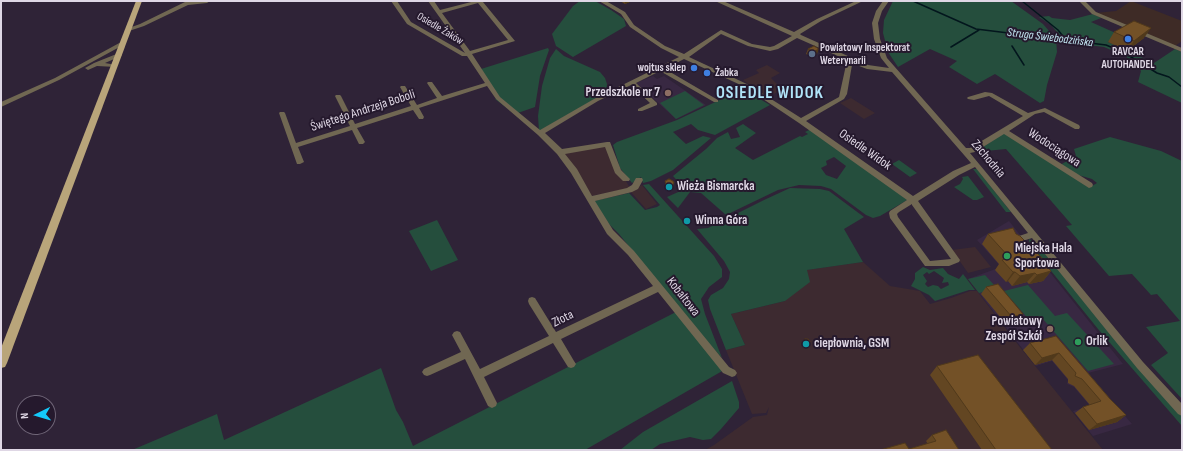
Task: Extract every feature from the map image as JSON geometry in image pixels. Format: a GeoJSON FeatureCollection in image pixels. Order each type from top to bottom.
{"type":"FeatureCollection","features":[{"type":"Feature","properties":{"kind":"main road"},"geometry":{"type":"LineString","coordinates":[[1,363],[139,1]]}},
{"type":"Feature","properties":{"kind":"street"},"geometry":{"type":"LineString","coordinates":[[129,29],[142,25],[190,2],[207,1]]}},
{"type":"Feature","properties":{"kind":"street","name":"Osiedle Żaków"},"geometry":{"type":"LineString","coordinates":[[394,1],[410,23],[464,55],[469,54]]}},
{"type":"Feature","properties":{"kind":"street","name":"Osiedle Żaków"},"geometry":{"type":"LineString","coordinates":[[431,1],[469,54]]}},
{"type":"Feature","properties":{"kind":"street"},"geometry":{"type":"LineString","coordinates":[[439,12],[480,1],[512,41],[469,54]]}},
{"type":"Feature","properties":{"kind":"street","name":"Osiedle Widok"},"geometry":{"type":"LineString","coordinates":[[602,1],[618,10],[637,30],[663,47],[747,86],[801,121],[913,200],[956,260],[949,264],[928,264],[916,250],[894,218],[893,213],[913,200],[956,173],[976,164]]}},
{"type":"Feature","properties":{"kind":"street"},"geometry":{"type":"LineString","coordinates":[[718,1],[853,61],[872,68],[893,70]]}},
{"type":"Feature","properties":{"kind":"street"},"geometry":{"type":"LineString","coordinates":[[540,133],[596,100],[684,57],[721,32],[750,45],[770,49],[776,48],[819,20],[860,1]]}},
{"type":"Feature","properties":{"kind":"street","name":"Zachodnia"},"geometry":{"type":"LineString","coordinates":[[886,1],[878,15],[876,31],[880,49],[893,70],[976,164],[1140,365],[1182,411]]}},
{"type":"Feature","properties":{"kind":"street"},"geometry":{"type":"LineString","coordinates":[[1082,1],[1094,13],[1182,50]]}},
{"type":"Feature","properties":{"kind":"street"},"geometry":{"type":"LineString","coordinates":[[627,18],[635,16]]}},
{"type":"Feature","properties":{"kind":"street"},"geometry":{"type":"LineString","coordinates":[[1,105],[57,79],[123,43]]}},
{"type":"Feature","properties":{"kind":"street"},"geometry":{"type":"LineString","coordinates":[[105,54],[119,55]]}},
{"type":"Feature","properties":{"kind":"street","name":"Kobaltowa"},"geometry":{"type":"LineString","coordinates":[[469,54],[498,98],[560,152],[586,188],[590,198],[614,236],[631,253],[659,286],[726,370],[732,373]]}},
{"type":"Feature","properties":{"kind":"street"},"geometry":{"type":"LineString","coordinates":[[57,79],[119,55]]}},
{"type":"Feature","properties":{"kind":"street"},"geometry":{"type":"LineString","coordinates":[[801,121],[842,98],[849,65],[853,61]]}},
{"type":"Feature","properties":{"kind":"street"},"geometry":{"type":"LineString","coordinates":[[96,64],[114,66]]}},
{"type":"Feature","properties":{"kind":"street"},"geometry":{"type":"LineString","coordinates":[[661,69],[716,101]]}},
{"type":"Feature","properties":{"kind":"street"},"geometry":{"type":"LineString","coordinates":[[632,83],[655,104],[640,110]]}},
{"type":"Feature","properties":{"kind":"street","name":"Świętego Andrzeja Boboli"},"geometry":{"type":"LineString","coordinates":[[430,84],[440,99]]}},
{"type":"Feature","properties":{"kind":"street","name":"Świętego Andrzeja Boboli"},"geometry":{"type":"LineString","coordinates":[[294,146],[488,84]]}},
{"type":"Feature","properties":{"kind":"street"},"geometry":{"type":"LineString","coordinates":[[403,87],[421,117]]}},
{"type":"Feature","properties":{"kind":"street"},"geometry":{"type":"LineString","coordinates":[[970,98],[990,94],[1028,116]]}},
{"type":"Feature","properties":{"kind":"street"},"geometry":{"type":"LineString","coordinates":[[338,96],[361,142]]}},
{"type":"Feature","properties":{"kind":"street","name":"Wodociągowa"},"geometry":{"type":"LineString","coordinates":[[964,151],[972,150],[1033,113],[1045,110],[1077,127]]}},
{"type":"Feature","properties":{"kind":"street"},"geometry":{"type":"LineString","coordinates":[[282,113],[300,162]]}},
{"type":"Feature","properties":{"kind":"street","name":"Wodociągowa"},"geometry":{"type":"LineString","coordinates":[[1005,131],[1089,185]]}},
{"type":"Feature","properties":{"kind":"street"},"geometry":{"type":"LineString","coordinates":[[560,152],[606,144],[609,156],[616,172],[626,179]]}},
{"type":"Feature","properties":{"kind":"street"},"geometry":{"type":"LineString","coordinates":[[590,198],[629,190],[635,187],[638,180]]}},
{"type":"Feature","properties":{"kind":"street"},"geometry":{"type":"LineString","coordinates":[[1014,241],[1033,235]]}},
{"type":"Feature","properties":{"kind":"street","name":"Złota"},"geometry":{"type":"LineString","coordinates":[[478,375],[659,286]]}},
{"type":"Feature","properties":{"kind":"street"},"geometry":{"type":"LineString","coordinates":[[532,301],[571,364]]}},
{"type":"Feature","properties":{"kind":"street"},"geometry":{"type":"LineString","coordinates":[[457,335],[492,403]]}},
{"type":"Feature","properties":{"kind":"street"},"geometry":{"type":"LineString","coordinates":[[427,372],[467,354]]}},
{"type":"Feature","properties":{"kind":"shaded area"},"geometry":{"type":"Polygon","coordinates":[[[1131,1],[1182,21],[1182,41],[1175,46],[1095,13],[1116,11],[1131,1]]]}},
{"type":"Feature","properties":{"kind":"shaded area"},"geometry":{"type":"Polygon","coordinates":[[[767,65],[780,73],[771,78],[783,90],[766,97],[743,80],[759,73],[756,70],[767,65]]]}},
{"type":"Feature","properties":{"kind":"shaded area","name":"Przedszkole nr 7"},"geometry":{"type":"Polygon","coordinates":[[[653,76],[657,79],[664,76],[706,105],[676,119],[636,83],[653,76]]]}},
{"type":"Feature","properties":{"kind":"shaded area"},"geometry":{"type":"Polygon","coordinates":[[[851,98],[875,113],[864,119],[840,103],[851,98]]]}},
{"type":"Feature","properties":{"kind":"shaded area"},"geometry":{"type":"Polygon","coordinates":[[[605,145],[630,188],[591,196],[564,153],[605,145]]]}},
{"type":"Feature","properties":{"kind":"shaded area"},"geometry":{"type":"Polygon","coordinates":[[[642,185],[657,204],[646,209],[630,191],[642,185]]]}},
{"type":"Feature","properties":{"kind":"shaded area","name":"Powiatowy Zespół Szkół"},"geometry":{"type":"Polygon","coordinates":[[[1009,221],[1123,364],[1088,373],[1132,424],[1093,436],[1073,411],[1090,406],[1074,387],[1067,384],[1068,380],[1052,361],[1036,366],[968,279],[1001,267],[977,240],[1009,221]]]}},
{"type":"Feature","properties":{"kind":"shaded area"},"geometry":{"type":"Polygon","coordinates":[[[975,247],[991,267],[968,273],[952,250],[975,247]]]}},
{"type":"Feature","properties":{"kind":"shaded area"},"geometry":{"type":"Polygon","coordinates":[[[863,262],[890,286],[920,291],[930,304],[970,291],[977,291],[1019,346],[1103,450],[705,450],[753,417],[767,415],[769,407],[766,413],[752,414],[726,350],[745,345],[731,314],[785,301],[806,270],[863,262]]]}},
{"type":"Feature","properties":{"kind":"green space"},"geometry":{"type":"Polygon","coordinates":[[[580,1],[595,1],[624,19],[626,26],[573,57],[556,46],[552,34],[573,6],[580,1]]]}},
{"type":"Feature","properties":{"kind":"green space"},"geometry":{"type":"Polygon","coordinates":[[[893,1],[1011,1],[1043,24],[1056,39],[1057,52],[1047,85],[1044,101],[1040,103],[995,74],[977,84],[949,67],[957,61],[930,49],[898,67],[888,52],[883,33],[884,20],[893,1]]]}},
{"type":"Feature","properties":{"kind":"green space"},"geometry":{"type":"Polygon","coordinates":[[[1093,14],[1101,18],[1091,22],[1120,35],[1108,42],[1154,63],[1175,49],[1182,52],[1182,103],[1138,82],[1141,71],[1136,64],[1125,56],[1104,47],[1063,42],[1061,37],[1051,25],[1039,17],[1049,16],[1052,18],[1070,20],[1093,14]]]}},
{"type":"Feature","properties":{"kind":"green space"},"geometry":{"type":"Polygon","coordinates":[[[548,48],[549,50],[540,76],[535,107],[515,114],[495,99],[499,98],[481,69],[548,48]]]}},
{"type":"Feature","properties":{"kind":"green space"},"geometry":{"type":"Polygon","coordinates":[[[556,49],[564,56],[600,72],[605,78],[607,84],[606,93],[539,131],[538,116],[542,86],[550,58],[556,49]]]}},
{"type":"Feature","properties":{"kind":"green space"},"geometry":{"type":"Polygon","coordinates":[[[743,89],[770,105],[715,135],[698,130],[691,124],[673,132],[686,144],[703,136],[711,138],[673,170],[651,181],[643,183],[641,177],[632,183],[620,168],[613,145],[617,142],[677,120],[743,89]]]}},
{"type":"Feature","properties":{"kind":"green space"},"geometry":{"type":"Polygon","coordinates":[[[685,91],[704,105],[676,119],[660,103],[685,91]]]}},
{"type":"Feature","properties":{"kind":"green space"},"geometry":{"type":"Polygon","coordinates":[[[743,124],[756,133],[735,148],[753,160],[800,136],[802,137],[808,134],[805,132],[811,129],[909,199],[880,216],[873,218],[866,215],[831,189],[821,186],[799,185],[778,190],[726,215],[701,193],[690,192],[678,208],[667,197],[685,189],[673,176],[717,138],[728,132],[731,139],[740,137],[736,128],[743,124]],[[834,157],[826,161],[827,165],[821,168],[826,175],[837,179],[846,166],[834,157]]]}},
{"type":"Feature","properties":{"kind":"green space"},"geometry":{"type":"Polygon","coordinates":[[[1002,134],[1007,134],[1092,186],[1097,183],[1092,179],[1075,174],[1060,165],[1076,156],[1074,149],[1110,137],[1161,151],[1182,161],[1182,399],[1151,365],[1168,353],[1146,327],[1180,321],[1157,294],[1151,295],[1132,274],[1109,276],[1066,226],[1072,225],[1006,149],[976,152],[1002,134]]]}},
{"type":"Feature","properties":{"kind":"green space"},"geometry":{"type":"Polygon","coordinates":[[[899,160],[917,173],[910,177],[892,164],[899,160]]]}},
{"type":"Feature","properties":{"kind":"green space"},"geometry":{"type":"Polygon","coordinates":[[[973,169],[977,169],[1011,212],[1006,212],[973,169]]]}},
{"type":"Feature","properties":{"kind":"green space"},"geometry":{"type":"Polygon","coordinates":[[[968,176],[984,197],[973,200],[954,187],[960,184],[963,179],[962,177],[968,176]]]}},
{"type":"Feature","properties":{"kind":"green space"},"geometry":{"type":"Polygon","coordinates":[[[649,184],[714,256],[722,269],[722,277],[709,287],[701,299],[705,314],[722,358],[694,327],[619,234],[609,224],[594,201],[629,193],[645,210],[657,207],[660,205],[643,185],[649,184]]]}},
{"type":"Feature","properties":{"kind":"green space"},"geometry":{"type":"Polygon","coordinates":[[[790,188],[820,189],[829,191],[864,217],[844,229],[863,262],[807,270],[810,282],[785,301],[731,314],[745,345],[726,350],[708,300],[711,295],[723,288],[729,279],[730,272],[724,261],[697,229],[708,228],[790,188]]]}},
{"type":"Feature","properties":{"kind":"green space"},"geometry":{"type":"Polygon","coordinates":[[[437,220],[458,260],[431,271],[409,231],[437,220]]]}},
{"type":"Feature","properties":{"kind":"green space"},"geometry":{"type":"Polygon","coordinates":[[[1029,239],[1035,242],[1182,416],[1182,426],[1098,329],[1035,251],[1029,239]]]}},
{"type":"Feature","properties":{"kind":"green space"},"geometry":{"type":"Polygon","coordinates":[[[923,267],[930,270],[943,268],[948,274],[959,279],[963,274],[975,290],[969,290],[935,301],[929,295],[911,286],[915,279],[915,273],[923,267]],[[934,271],[929,274],[927,272],[923,275],[927,281],[925,284],[928,287],[933,285],[938,286],[941,289],[949,285],[948,282],[942,283],[944,278],[934,271]]]}},
{"type":"Feature","properties":{"kind":"green space"},"geometry":{"type":"Polygon","coordinates":[[[985,275],[995,286],[995,289],[979,293],[968,279],[985,275]]]}},
{"type":"Feature","properties":{"kind":"green space","name":"Orlik"},"geometry":{"type":"Polygon","coordinates":[[[1028,285],[1055,316],[1067,313],[1114,364],[1088,371],[1043,319],[1031,322],[1004,291],[1028,285]]]}},
{"type":"Feature","properties":{"kind":"green space"},"geometry":{"type":"Polygon","coordinates":[[[676,312],[724,370],[585,450],[132,450],[217,414],[224,440],[381,368],[396,410],[403,422],[413,446],[676,312]]]}},
{"type":"Feature","properties":{"kind":"green space"},"geometry":{"type":"Polygon","coordinates":[[[732,381],[739,402],[739,408],[711,439],[703,440],[690,437],[660,444],[651,450],[620,450],[643,432],[732,381]]]}},
{"type":"Feature","properties":{"kind":"building"},"geometry":{"type":"Polygon","coordinates":[[[1134,21],[1151,28],[1134,41],[1114,32],[1134,21]]]}},
{"type":"Feature","properties":{"kind":"building"},"geometry":{"type":"Polygon","coordinates":[[[814,46],[819,49],[813,52],[808,49],[814,46]]]}},
{"type":"Feature","properties":{"kind":"building"},"geometry":{"type":"Polygon","coordinates":[[[669,179],[674,183],[672,185],[666,184],[665,181],[669,179]]]}},
{"type":"Feature","properties":{"kind":"building"},"geometry":{"type":"Polygon","coordinates":[[[1013,228],[1016,234],[1020,236],[1045,261],[1042,262],[1051,271],[1037,275],[1035,273],[1020,276],[1013,272],[1002,260],[1010,258],[988,234],[1013,228]]]}},
{"type":"Feature","properties":{"kind":"building"},"geometry":{"type":"Polygon","coordinates":[[[998,284],[1023,314],[1012,317],[986,287],[998,284]]]}},
{"type":"Feature","properties":{"kind":"building"},"geometry":{"type":"Polygon","coordinates":[[[1056,336],[1110,399],[1126,415],[1097,424],[1083,407],[1101,401],[1082,379],[1075,376],[1076,373],[1059,353],[1042,358],[1030,343],[1056,336]]]}},
{"type":"Feature","properties":{"kind":"building"},"geometry":{"type":"Polygon","coordinates":[[[805,339],[810,341],[809,345],[804,344],[803,341],[805,339]]]}},
{"type":"Feature","properties":{"kind":"building"},"geometry":{"type":"Polygon","coordinates":[[[978,355],[1052,450],[996,450],[937,366],[978,355]]]}},
{"type":"Feature","properties":{"kind":"building"},"geometry":{"type":"Polygon","coordinates":[[[946,430],[959,450],[880,450],[905,443],[909,449],[936,441],[932,435],[946,430]]]}},
{"type":"Feature","properties":{"kind":"waterway","name":"Struga Świebodzińska"},"geometry":{"type":"LineString","coordinates":[[913,1],[976,29],[1106,45],[1123,52],[1157,73],[1169,77],[1182,87]]}},
{"type":"Feature","properties":{"kind":"waterway"},"geometry":{"type":"LineString","coordinates":[[1022,1],[1058,30],[1066,40]]}},
{"type":"Feature","properties":{"kind":"waterway"},"geometry":{"type":"LineString","coordinates":[[951,47],[979,30]]}},
{"type":"Feature","properties":{"kind":"waterway"},"geometry":{"type":"LineString","coordinates":[[1012,46],[1024,65]]}},
{"type":"Feature","properties":{"kind":"place","name":"RAVCAR AUTOHANDEL"},"geometry":{"type":"Point","coordinates":[1128,39]}},
{"type":"Feature","properties":{"kind":"place","name":"Powiatowy Inspektorat Weterynarii"},"geometry":{"type":"Point","coordinates":[812,54]}},
{"type":"Feature","properties":{"kind":"place","name":"wojtus sklep"},"geometry":{"type":"Point","coordinates":[694,68]}},
{"type":"Feature","properties":{"kind":"place","name":"Żabka"},"geometry":{"type":"Point","coordinates":[707,73]}},
{"type":"Feature","properties":{"kind":"place","name":"Przedszkole nr 7"},"geometry":{"type":"Point","coordinates":[668,93]}},
{"type":"Feature","properties":{"kind":"place","name":"Wieża Bismarcka"},"geometry":{"type":"Point","coordinates":[669,187]}},
{"type":"Feature","properties":{"kind":"place","name":"Winna Góra"},"geometry":{"type":"Point","coordinates":[687,221]}},
{"type":"Feature","properties":{"kind":"place","name":"Miejska Hala Sportowa"},"geometry":{"type":"Point","coordinates":[1007,256]}},
{"type":"Feature","properties":{"kind":"place","name":"Powiatowy Zespół Szkół"},"geometry":{"type":"Point","coordinates":[1050,329]}},
{"type":"Feature","properties":{"kind":"place","name":"Orlik"},"geometry":{"type":"Point","coordinates":[1078,342]}},
{"type":"Feature","properties":{"kind":"place","name":"ciepłownia, GSM"},"geometry":{"type":"Point","coordinates":[806,344]}},
{"type":"Feature","properties":{"kind":"district","name":"OSIEDLE WIDOK"},"geometry":{"type":"Point","coordinates":[770,94]}}]}
